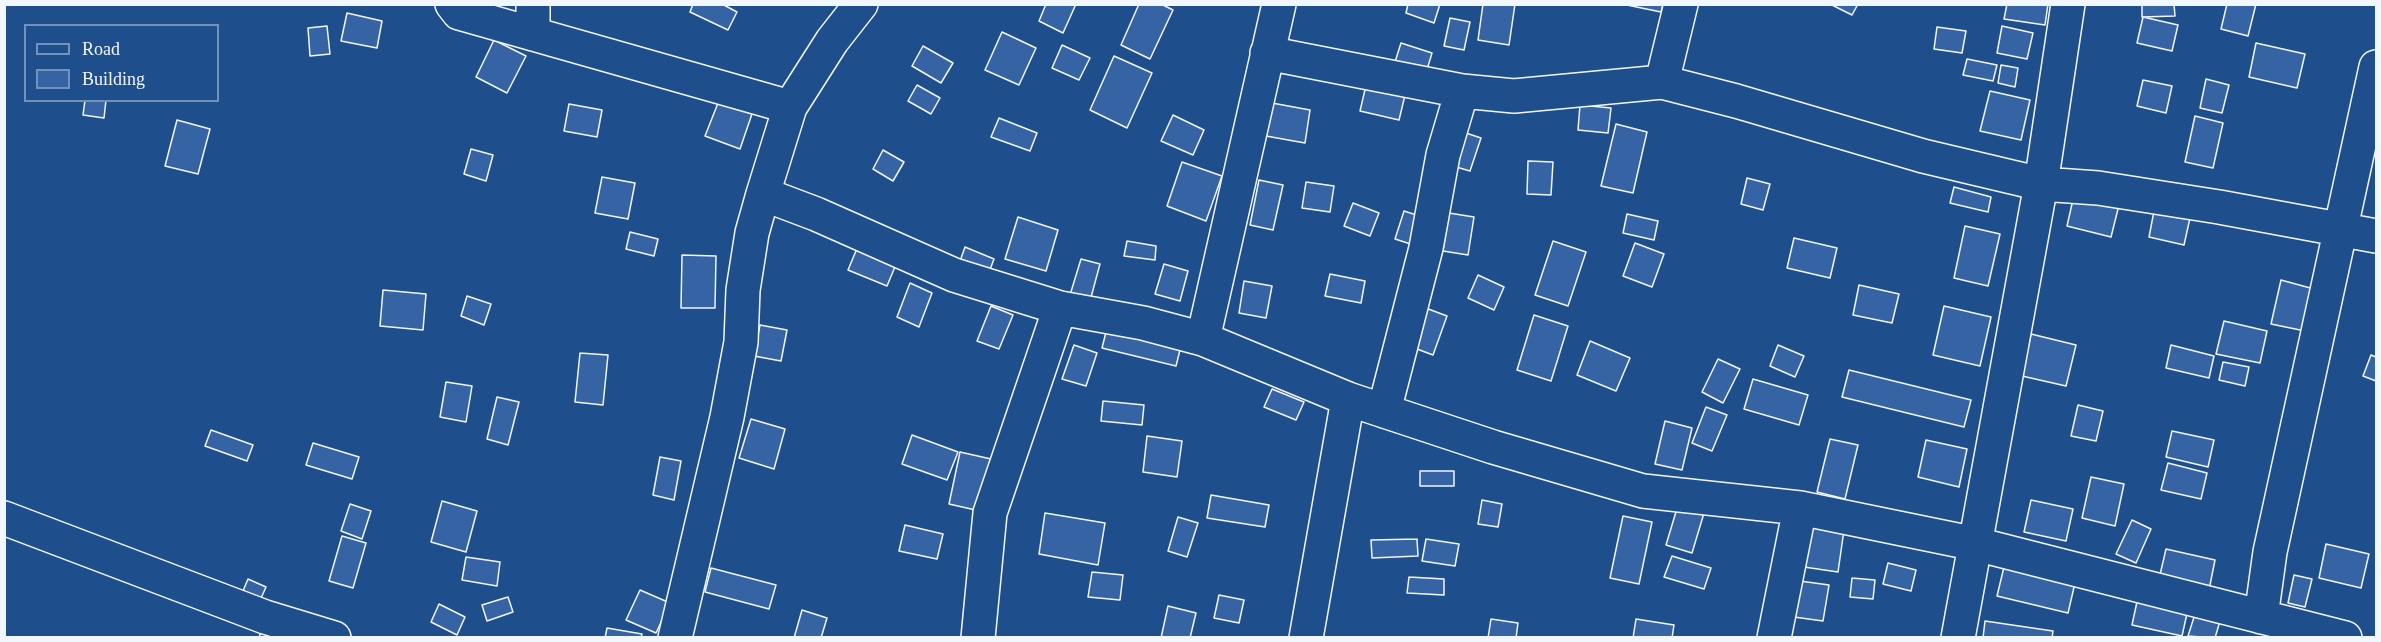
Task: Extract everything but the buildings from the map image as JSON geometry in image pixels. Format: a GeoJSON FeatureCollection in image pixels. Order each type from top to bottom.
{"type":"FeatureCollection","features":[{"type":"Feature","properties":{"kind":"street"},"geometry":{"type":"LineString","coordinates":[[452,4],[459,14],[533,19],[790,107]]}},
{"type":"Feature","properties":{"kind":"street"},"geometry":{"type":"LineString","coordinates":[[675,638],[727,417],[741,342],[746,267],[762,194],[790,107],[832,41],[861,4]]}},
{"type":"Feature","properties":{"kind":"street"},"geometry":{"type":"LineString","coordinates":[[1203,339],[1279,4]]}},
{"type":"Feature","properties":{"kind":"street"},"geometry":{"type":"LineString","coordinates":[[1662,82],[1681,4]]}},
{"type":"Feature","properties":{"kind":"street"},"geometry":{"type":"LineString","coordinates":[[1958,638],[2041,184],[2068,4]]}},
{"type":"Feature","properties":{"kind":"street"},"geometry":{"type":"LineString","coordinates":[[1267,53],[1462,91],[1514,96],[1662,82],[1736,101],[1923,156],[2041,184],[2098,188],[2376,236]]}},
{"type":"Feature","properties":{"kind":"street"},"geometry":{"type":"LineString","coordinates":[[2261,617],[2270,552],[2376,67]]}},
{"type":"Feature","properties":{"kind":"street"},"geometry":{"type":"LineString","coordinates":[[1384,411],[1426,248],[1443,155],[1462,91]]}},
{"type":"Feature","properties":{"kind":"street"},"geometry":{"type":"LineString","coordinates":[[762,194],[816,214],[954,275],[1060,308],[1143,323],[1203,339],[1348,399],[1493,447],[1643,492],[1800,508],[1976,544],[2345,638]]}},
{"type":"Feature","properties":{"kind":"street"},"geometry":{"type":"LineString","coordinates":[[978,638],[990,513],[1060,308]]}},
{"type":"Feature","properties":{"kind":"street"},"geometry":{"type":"LineString","coordinates":[[1306,638],[1348,399]]}},
{"type":"Feature","properties":{"kind":"street"},"geometry":{"type":"LineString","coordinates":[[1774,638],[1800,508]]}},
{"type":"Feature","properties":{"kind":"street"},"geometry":{"type":"LineString","coordinates":[[4,518],[265,617],[334,638]]}}]}
